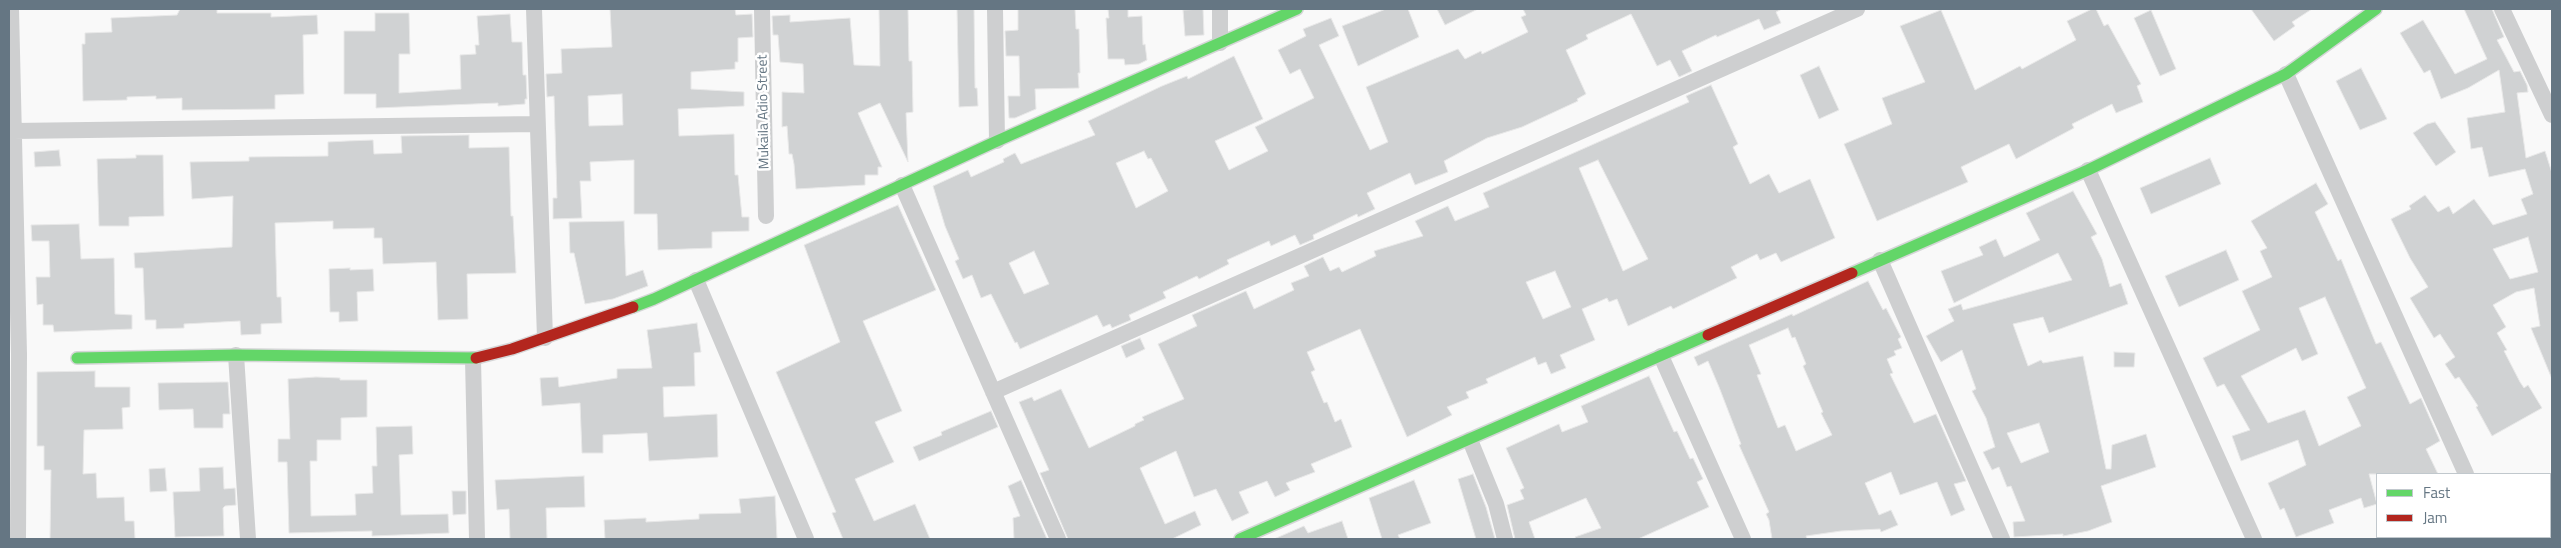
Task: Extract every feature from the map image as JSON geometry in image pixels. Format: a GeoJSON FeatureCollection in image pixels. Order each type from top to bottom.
{"type":"FeatureCollection","features":[{"type":"Feature","properties":{"kind":"street"},"geometry":{"type":"LineString","coordinates":[[11,9],[12,131],[19,354],[18,539]]}},
{"type":"Feature","properties":{"kind":"street"},"geometry":{"type":"LineString","coordinates":[[534,9],[546,338]]}},
{"type":"Feature","properties":{"kind":"street","name":"Mukaila Adio Street"},"geometry":{"type":"LineString","coordinates":[[762,9],[766,216]]}},
{"type":"Feature","properties":{"kind":"street"},"geometry":{"type":"LineString","coordinates":[[995,9],[997,141]]}},
{"type":"Feature","properties":{"kind":"street"},"geometry":{"type":"LineString","coordinates":[[1220,9],[1220,43]]}},
{"type":"Feature","properties":{"kind":"street"},"geometry":{"type":"LineString","coordinates":[[77,358],[236,355],[473,359],[546,338],[654,299],[997,141],[1297,9]]}},
{"type":"Feature","properties":{"kind":"street"},"geometry":{"type":"LineString","coordinates":[[993,392],[1857,9]]}},
{"type":"Feature","properties":{"kind":"street"},"geometry":{"type":"LineString","coordinates":[[1240,539],[2088,170],[2286,74],[2376,9]]}},
{"type":"Feature","properties":{"kind":"street"},"geometry":{"type":"LineString","coordinates":[[2502,9],[2552,115]]}},
{"type":"Feature","properties":{"kind":"street"},"geometry":{"type":"LineString","coordinates":[[2286,74],[2466,473]]}},
{"type":"Feature","properties":{"kind":"street"},"geometry":{"type":"LineString","coordinates":[[12,131],[537,124]]}},
{"type":"Feature","properties":{"kind":"street"},"geometry":{"type":"LineString","coordinates":[[2088,170],[2254,539]]}},
{"type":"Feature","properties":{"kind":"street"},"geometry":{"type":"LineString","coordinates":[[902,185],[1058,539]]}},
{"type":"Feature","properties":{"kind":"street"},"geometry":{"type":"LineString","coordinates":[[1880,260],[2002,539]]}},
{"type":"Feature","properties":{"kind":"street"},"geometry":{"type":"LineString","coordinates":[[696,280],[806,539]]}},
{"type":"Feature","properties":{"kind":"street"},"geometry":{"type":"LineString","coordinates":[[236,355],[248,539]]}},
{"type":"Feature","properties":{"kind":"street"},"geometry":{"type":"LineString","coordinates":[[1660,356],[1743,539]]}},
{"type":"Feature","properties":{"kind":"street"},"geometry":{"type":"LineString","coordinates":[[473,359],[477,539]]}},
{"type":"Feature","properties":{"kind":"street"},"geometry":{"type":"LineString","coordinates":[[1470,440],[1496,504],[1505,539]]}},
{"type":"Feature","properties":{"kind":"building"},"geometry":{"type":"Polygon","coordinates":[[[180,9],[217,9],[217,13],[271,13],[271,17],[317,15],[318,34],[303,35],[304,94],[275,95],[275,109],[182,110],[182,98],[156,99],[156,96],[127,97],[127,100],[83,101],[82,44],[85,44],[85,33],[112,32],[111,18],[177,15],[180,9]]]}},
{"type":"Feature","properties":{"kind":"building"},"geometry":{"type":"Polygon","coordinates":[[[610,9],[735,9],[736,15],[752,14],[753,37],[738,38],[738,62],[735,62],[735,69],[691,72],[691,89],[744,92],[744,106],[678,109],[679,136],[734,134],[735,175],[738,175],[742,217],[749,217],[749,231],[712,232],[712,248],[658,250],[657,214],[634,214],[634,160],[590,162],[591,181],[580,181],[582,218],[553,219],[553,198],[557,198],[554,96],[547,97],[546,74],[562,73],[561,49],[612,47],[610,9]],[[622,94],[588,96],[589,126],[623,125],[622,94]]]}},
{"type":"Feature","properties":{"kind":"building"},"geometry":{"type":"Polygon","coordinates":[[[879,9],[908,9],[909,61],[912,61],[913,112],[906,113],[908,162],[880,103],[858,113],[882,167],[878,167],[878,175],[865,175],[865,185],[796,189],[792,154],[789,154],[787,126],[782,127],[782,92],[804,93],[803,64],[780,62],[778,35],[773,35],[772,16],[790,15],[790,22],[850,18],[854,65],[880,66],[879,9]]]}},
{"type":"Feature","properties":{"kind":"building"},"geometry":{"type":"Polygon","coordinates":[[[957,9],[974,9],[975,88],[977,88],[978,106],[959,107],[957,9]]]}},
{"type":"Feature","properties":{"kind":"building"},"geometry":{"type":"Polygon","coordinates":[[[1018,9],[1075,9],[1076,29],[1079,29],[1079,88],[1035,89],[1036,109],[1015,118],[1009,118],[1008,96],[1020,96],[1019,56],[1006,56],[1005,31],[1018,30],[1018,9]]]}},
{"type":"Feature","properties":{"kind":"building"},"geometry":{"type":"Polygon","coordinates":[[[1108,9],[1128,9],[1128,17],[1142,16],[1143,45],[1145,44],[1147,60],[1139,64],[1125,65],[1124,59],[1108,59],[1106,18],[1109,18],[1108,9]]]}},
{"type":"Feature","properties":{"kind":"building"},"geometry":{"type":"Polygon","coordinates":[[[1203,9],[1204,35],[1185,36],[1183,10],[1203,9]]]}},
{"type":"Feature","properties":{"kind":"building"},"geometry":{"type":"Polygon","coordinates":[[[1386,9],[1408,9],[1419,37],[1358,66],[1342,26],[1386,9]]]}},
{"type":"Feature","properties":{"kind":"building"},"geometry":{"type":"Polygon","coordinates":[[[1437,9],[1478,9],[1445,25],[1437,9]]]}},
{"type":"Feature","properties":{"kind":"building"},"geometry":{"type":"Polygon","coordinates":[[[1523,9],[1782,9],[1776,12],[1781,23],[1764,30],[1759,19],[1717,37],[1716,35],[1682,51],[1692,71],[1679,77],[1670,60],[1657,66],[1631,14],[1586,35],[1588,39],[1566,50],[1586,94],[1577,99],[1578,101],[1522,127],[1487,138],[1444,161],[1448,172],[1415,185],[1410,173],[1367,193],[1375,209],[1358,217],[1357,214],[1313,235],[1314,239],[1300,245],[1295,235],[1271,246],[1269,241],[1227,260],[1229,264],[1199,279],[1197,276],[1163,292],[1166,298],[1129,315],[1131,320],[1112,328],[1110,324],[1103,327],[1097,315],[1020,349],[1017,342],[1015,343],[991,294],[981,298],[972,275],[963,279],[955,261],[959,259],[945,226],[933,186],[968,170],[971,177],[1004,162],[1003,159],[1015,153],[1021,164],[1095,135],[1088,121],[1162,86],[1187,76],[1188,79],[1234,56],[1263,119],[1215,141],[1229,170],[1268,151],[1255,127],[1314,98],[1300,69],[1290,74],[1278,50],[1306,36],[1303,29],[1331,18],[1339,36],[1319,45],[1370,150],[1388,142],[1366,87],[1458,49],[1465,59],[1481,51],[1482,54],[1528,32],[1521,17],[1526,15],[1523,9]],[[1144,151],[1116,163],[1136,208],[1168,191],[1151,158],[1148,159],[1144,151]],[[1034,251],[1009,263],[1024,294],[1049,284],[1034,251]]]}},
{"type":"Feature","properties":{"kind":"building"},"geometry":{"type":"Polygon","coordinates":[[[2092,9],[2096,9],[2104,26],[2108,24],[2141,84],[2137,86],[2143,102],[2116,113],[2112,104],[2072,124],[2074,128],[2016,159],[2009,144],[1961,167],[1968,182],[1877,221],[1844,144],[1892,124],[1882,98],[1925,82],[1900,26],[1941,10],[1975,90],[2020,66],[2022,69],[2076,40],[2067,21],[2092,9]]]}},
{"type":"Feature","properties":{"kind":"building"},"geometry":{"type":"Polygon","coordinates":[[[2251,9],[2312,9],[2292,22],[2295,26],[2274,41],[2251,9]]]}},
{"type":"Feature","properties":{"kind":"building"},"geometry":{"type":"Polygon","coordinates":[[[2464,9],[2492,9],[2504,37],[2497,40],[2514,72],[2520,71],[2527,85],[2528,92],[2517,93],[2526,158],[2545,151],[2552,173],[2552,379],[2531,328],[2540,326],[2534,288],[2516,292],[2493,305],[2506,327],[2497,333],[2507,350],[2504,351],[2524,388],[2528,385],[2542,408],[2492,436],[2476,407],[2478,406],[2459,377],[2455,379],[2445,364],[2455,357],[2440,334],[2434,338],[2410,298],[2428,287],[2410,258],[2391,219],[2411,209],[2409,206],[2425,195],[2438,212],[2449,206],[2453,214],[2474,199],[2493,225],[2527,214],[2521,199],[2533,194],[2525,169],[2489,177],[2482,147],[2471,149],[2467,118],[2505,112],[2499,70],[2468,88],[2441,99],[2430,70],[2424,73],[2400,33],[2423,20],[2455,74],[2487,59],[2464,9]],[[2528,237],[2493,249],[2510,279],[2538,272],[2528,237]]]}},
{"type":"Feature","properties":{"kind":"building"},"geometry":{"type":"Polygon","coordinates":[[[2151,10],[2176,69],[2160,76],[2134,18],[2151,10]]]}},
{"type":"Feature","properties":{"kind":"building"},"geometry":{"type":"Polygon","coordinates":[[[375,13],[409,13],[410,54],[399,54],[399,93],[461,89],[460,55],[476,54],[475,45],[479,45],[477,16],[510,14],[512,42],[522,42],[523,75],[526,75],[527,99],[525,99],[525,104],[498,106],[498,103],[376,108],[376,94],[344,94],[344,31],[375,31],[375,13]]]}},
{"type":"Feature","properties":{"kind":"building"},"geometry":{"type":"Polygon","coordinates":[[[1819,66],[1839,110],[1819,119],[1800,75],[1819,66]]]}},
{"type":"Feature","properties":{"kind":"building"},"geometry":{"type":"Polygon","coordinates":[[[2361,68],[2387,119],[2360,130],[2336,81],[2361,68]]]}},
{"type":"Feature","properties":{"kind":"building"},"geometry":{"type":"Polygon","coordinates":[[[1711,85],[1738,144],[1733,147],[1750,184],[1769,174],[1779,193],[1810,179],[1835,238],[1781,262],[1776,253],[1760,260],[1757,254],[1731,267],[1737,278],[1673,309],[1671,306],[1628,326],[1617,299],[1609,302],[1607,298],[1582,309],[1595,340],[1560,355],[1566,368],[1551,374],[1546,362],[1538,365],[1535,357],[1486,379],[1488,383],[1466,392],[1469,398],[1447,407],[1452,415],[1407,437],[1360,329],[1307,352],[1315,370],[1311,372],[1324,403],[1327,402],[1335,422],[1341,419],[1352,447],[1311,464],[1315,472],[1286,483],[1290,490],[1275,497],[1267,481],[1239,492],[1249,513],[1232,521],[1216,489],[1194,497],[1176,451],[1140,468],[1165,524],[1195,511],[1201,525],[1172,539],[1068,539],[1040,473],[1049,470],[1019,402],[1032,397],[1034,401],[1061,389],[1089,448],[1135,426],[1135,424],[1144,420],[1142,417],[1184,399],[1158,344],[1197,326],[1192,315],[1246,291],[1254,309],[1294,290],[1291,283],[1309,276],[1304,266],[1323,257],[1330,271],[1339,267],[1342,272],[1376,256],[1374,251],[1423,236],[1415,221],[1448,206],[1455,221],[1489,207],[1483,193],[1689,102],[1686,96],[1711,85]],[[1598,160],[1579,168],[1623,271],[1648,259],[1598,160]],[[1555,271],[1526,282],[1543,319],[1571,307],[1555,271]]]}},
{"type":"Feature","properties":{"kind":"building"},"geometry":{"type":"Polygon","coordinates":[[[2435,122],[2456,152],[2436,166],[2413,133],[2427,124],[2435,122]]]}},
{"type":"Feature","properties":{"kind":"building"},"geometry":{"type":"Polygon","coordinates":[[[469,135],[469,148],[509,147],[511,216],[513,216],[516,273],[467,274],[468,319],[438,320],[436,262],[383,264],[382,238],[374,238],[374,228],[333,229],[333,221],[275,223],[277,297],[281,297],[282,323],[261,324],[261,334],[241,335],[240,321],[184,324],[184,328],[156,329],[156,320],[145,320],[143,268],[135,268],[134,253],[232,247],[233,196],[192,199],[190,162],[249,161],[249,157],[328,156],[328,142],[347,141],[373,140],[374,154],[402,153],[401,136],[469,135]]]}},
{"type":"Feature","properties":{"kind":"building"},"geometry":{"type":"Polygon","coordinates":[[[59,150],[61,166],[35,167],[34,152],[59,150]]]}},
{"type":"Feature","properties":{"kind":"building"},"geometry":{"type":"Polygon","coordinates":[[[136,155],[163,155],[164,216],[129,217],[129,226],[99,226],[97,159],[136,158],[136,155]]]}},
{"type":"Feature","properties":{"kind":"building"},"geometry":{"type":"Polygon","coordinates":[[[2210,158],[2221,184],[2151,214],[2140,188],[2210,158]]]}},
{"type":"Feature","properties":{"kind":"building"},"geometry":{"type":"Polygon","coordinates":[[[2316,183],[2328,204],[2315,212],[2338,261],[2341,259],[2376,344],[2381,342],[2410,404],[2421,398],[2440,441],[2426,449],[2438,473],[2369,474],[2376,504],[2364,508],[2361,498],[2329,510],[2334,523],[2296,537],[2284,508],[2280,510],[2268,483],[2306,465],[2298,440],[2241,461],[2232,436],[2250,430],[2224,384],[2217,387],[2203,358],[2260,330],[2242,291],[2272,277],[2260,251],[2267,248],[2251,221],[2316,183]],[[2325,297],[2299,308],[2318,354],[2302,361],[2296,348],[2241,376],[2268,423],[2305,410],[2319,446],[2361,426],[2347,397],[2366,388],[2325,297]]]}},
{"type":"Feature","properties":{"kind":"building"},"geometry":{"type":"Polygon","coordinates":[[[2073,191],[2097,234],[2091,237],[2102,259],[2110,287],[2121,283],[2128,304],[2049,333],[2043,317],[2013,324],[2028,366],[2041,360],[2043,363],[2083,356],[2106,469],[2111,469],[2112,445],[2146,434],[2156,467],[2101,486],[2112,522],[2088,531],[2063,536],[2063,534],[2014,537],[2013,522],[2025,521],[2011,486],[2007,487],[1999,467],[1992,470],[1983,452],[1995,447],[1986,418],[1972,391],[1976,389],[1962,350],[1941,362],[1926,336],[1954,321],[1948,309],[1961,304],[1963,310],[2072,280],[2058,253],[1954,303],[1941,271],[1983,255],[1979,247],[1996,239],[2004,257],[2040,240],[2026,213],[2073,191]],[[2039,423],[2007,433],[2021,463],[2049,452],[2039,423]]]}},
{"type":"Feature","properties":{"kind":"building"},"geometry":{"type":"Polygon","coordinates":[[[898,205],[936,290],[863,321],[902,411],[875,422],[894,462],[855,479],[874,521],[915,504],[930,539],[843,539],[832,513],[836,512],[776,372],[840,342],[804,245],[898,205]]]}},
{"type":"Feature","properties":{"kind":"building"},"geometry":{"type":"Polygon","coordinates":[[[624,221],[626,276],[643,270],[648,286],[613,299],[585,304],[574,253],[570,253],[569,222],[624,221]]]}},
{"type":"Feature","properties":{"kind":"building"},"geometry":{"type":"Polygon","coordinates":[[[79,224],[81,259],[114,258],[115,314],[132,315],[132,329],[54,332],[53,325],[43,325],[43,304],[37,305],[36,277],[50,277],[49,241],[32,241],[31,225],[79,224]]]}},
{"type":"Feature","properties":{"kind":"building"},"geometry":{"type":"Polygon","coordinates":[[[2226,250],[2239,280],[2179,307],[2165,276],[2226,250]]]}},
{"type":"Feature","properties":{"kind":"building"},"geometry":{"type":"Polygon","coordinates":[[[350,268],[350,270],[373,269],[374,291],[357,292],[358,321],[339,322],[339,312],[330,312],[329,269],[350,268]]]}},
{"type":"Feature","properties":{"kind":"building"},"geometry":{"type":"Polygon","coordinates":[[[1868,281],[1883,310],[1886,308],[1901,337],[1898,339],[1902,348],[1894,351],[1896,355],[1887,359],[1893,373],[1890,374],[1914,423],[1936,414],[1966,481],[1954,484],[1965,510],[1951,516],[1937,482],[1900,495],[1891,472],[1865,483],[1879,515],[1891,510],[1898,525],[1881,532],[1880,529],[1841,531],[1806,536],[1807,539],[1772,539],[1769,520],[1766,514],[1769,512],[1739,445],[1741,444],[1708,361],[1698,366],[1694,357],[1792,314],[1793,316],[1868,281]],[[1788,328],[1749,345],[1761,374],[1757,375],[1778,428],[1785,425],[1796,451],[1832,435],[1821,413],[1823,412],[1803,366],[1806,364],[1795,337],[1792,338],[1788,328]]]}},
{"type":"Feature","properties":{"kind":"building"},"geometry":{"type":"Polygon","coordinates":[[[697,323],[701,352],[694,353],[695,386],[663,387],[664,417],[717,414],[718,457],[649,461],[647,433],[603,435],[603,453],[582,453],[580,403],[542,406],[540,378],[558,377],[559,387],[617,378],[617,369],[652,368],[647,330],[697,323]]]}},
{"type":"Feature","properties":{"kind":"building"},"geometry":{"type":"Polygon","coordinates":[[[1140,338],[1145,349],[1126,358],[1121,346],[1140,338]]]}},
{"type":"Feature","properties":{"kind":"building"},"geometry":{"type":"Polygon","coordinates":[[[2114,352],[2135,353],[2134,367],[2114,367],[2114,352]]]}},
{"type":"Feature","properties":{"kind":"building"},"geometry":{"type":"Polygon","coordinates":[[[95,371],[95,387],[130,387],[130,407],[122,408],[123,429],[84,430],[83,474],[96,473],[97,498],[124,497],[125,521],[134,521],[135,539],[50,539],[51,470],[44,470],[44,446],[37,446],[37,372],[95,371]]]}},
{"type":"Feature","properties":{"kind":"building"},"geometry":{"type":"Polygon","coordinates":[[[1649,376],[1674,432],[1677,431],[1690,459],[1693,458],[1703,479],[1697,482],[1709,507],[1638,539],[1576,539],[1575,537],[1601,528],[1586,498],[1529,522],[1535,539],[1515,539],[1507,505],[1524,499],[1520,490],[1524,488],[1506,448],[1559,424],[1562,432],[1588,422],[1581,406],[1649,376]]]}},
{"type":"Feature","properties":{"kind":"building"},"geometry":{"type":"Polygon","coordinates":[[[340,378],[340,380],[367,380],[367,417],[341,418],[341,440],[317,440],[317,461],[310,461],[311,516],[356,515],[355,494],[373,493],[372,466],[377,466],[376,427],[412,426],[413,454],[399,455],[401,515],[448,514],[449,533],[372,536],[372,531],[289,533],[287,462],[278,462],[278,439],[290,439],[288,379],[340,378]]]}},
{"type":"Feature","properties":{"kind":"building"},"geometry":{"type":"Polygon","coordinates":[[[228,382],[230,414],[223,414],[223,428],[194,428],[193,409],[159,410],[158,383],[228,382]]]}},
{"type":"Feature","properties":{"kind":"building"},"geometry":{"type":"Polygon","coordinates":[[[991,411],[998,427],[919,461],[913,447],[942,435],[941,432],[991,411]]]}},
{"type":"Feature","properties":{"kind":"building"},"geometry":{"type":"Polygon","coordinates":[[[223,467],[224,489],[235,488],[236,505],[223,508],[224,536],[175,537],[173,492],[200,491],[199,468],[223,467]]]}},
{"type":"Feature","properties":{"kind":"building"},"geometry":{"type":"Polygon","coordinates":[[[165,468],[167,491],[150,492],[149,469],[165,468]]]}},
{"type":"Feature","properties":{"kind":"building"},"geometry":{"type":"Polygon","coordinates":[[[1473,474],[1486,507],[1495,539],[1476,539],[1458,479],[1473,474]]]}},
{"type":"Feature","properties":{"kind":"building"},"geometry":{"type":"Polygon","coordinates":[[[584,476],[585,507],[546,508],[547,539],[510,539],[509,509],[497,510],[495,480],[584,476]]]}},
{"type":"Feature","properties":{"kind":"building"},"geometry":{"type":"Polygon","coordinates":[[[1021,480],[1047,539],[1014,539],[1013,518],[1020,516],[1008,486],[1021,480]]]}},
{"type":"Feature","properties":{"kind":"building"},"geometry":{"type":"Polygon","coordinates":[[[1414,480],[1431,523],[1398,535],[1400,539],[1382,539],[1369,498],[1414,480]]]}},
{"type":"Feature","properties":{"kind":"building"},"geometry":{"type":"Polygon","coordinates":[[[452,491],[466,491],[466,514],[453,515],[452,491]]]}},
{"type":"Feature","properties":{"kind":"building"},"geometry":{"type":"Polygon","coordinates":[[[775,496],[777,539],[605,539],[604,520],[646,518],[646,522],[699,519],[699,514],[741,513],[739,499],[775,496]]]}},
{"type":"Feature","properties":{"kind":"building"},"geometry":{"type":"Polygon","coordinates":[[[1342,521],[1348,539],[1274,539],[1304,526],[1308,533],[1342,521]]]}},
{"type":"Feature","properties":{"kind":"traffic: fast"},"geometry":{"type":"LineString","coordinates":[[633,307],[997,141],[1297,9]]}},
{"type":"Feature","properties":{"kind":"traffic: fast"},"geometry":{"type":"LineString","coordinates":[[1852,273],[2088,170],[2286,74],[2376,9]]}},
{"type":"Feature","properties":{"kind":"traffic: fast"},"geometry":{"type":"LineString","coordinates":[[1240,539],[1708,335]]}},
{"type":"Feature","properties":{"kind":"traffic: fast"},"geometry":{"type":"LineString","coordinates":[[77,358],[236,355],[476,358]]}},
{"type":"Feature","properties":{"kind":"traffic: jam"},"geometry":{"type":"LineString","coordinates":[[1708,335],[1852,273]]}},
{"type":"Feature","properties":{"kind":"traffic: jam"},"geometry":{"type":"LineString","coordinates":[[476,358],[512,349],[633,307]]}}]}
